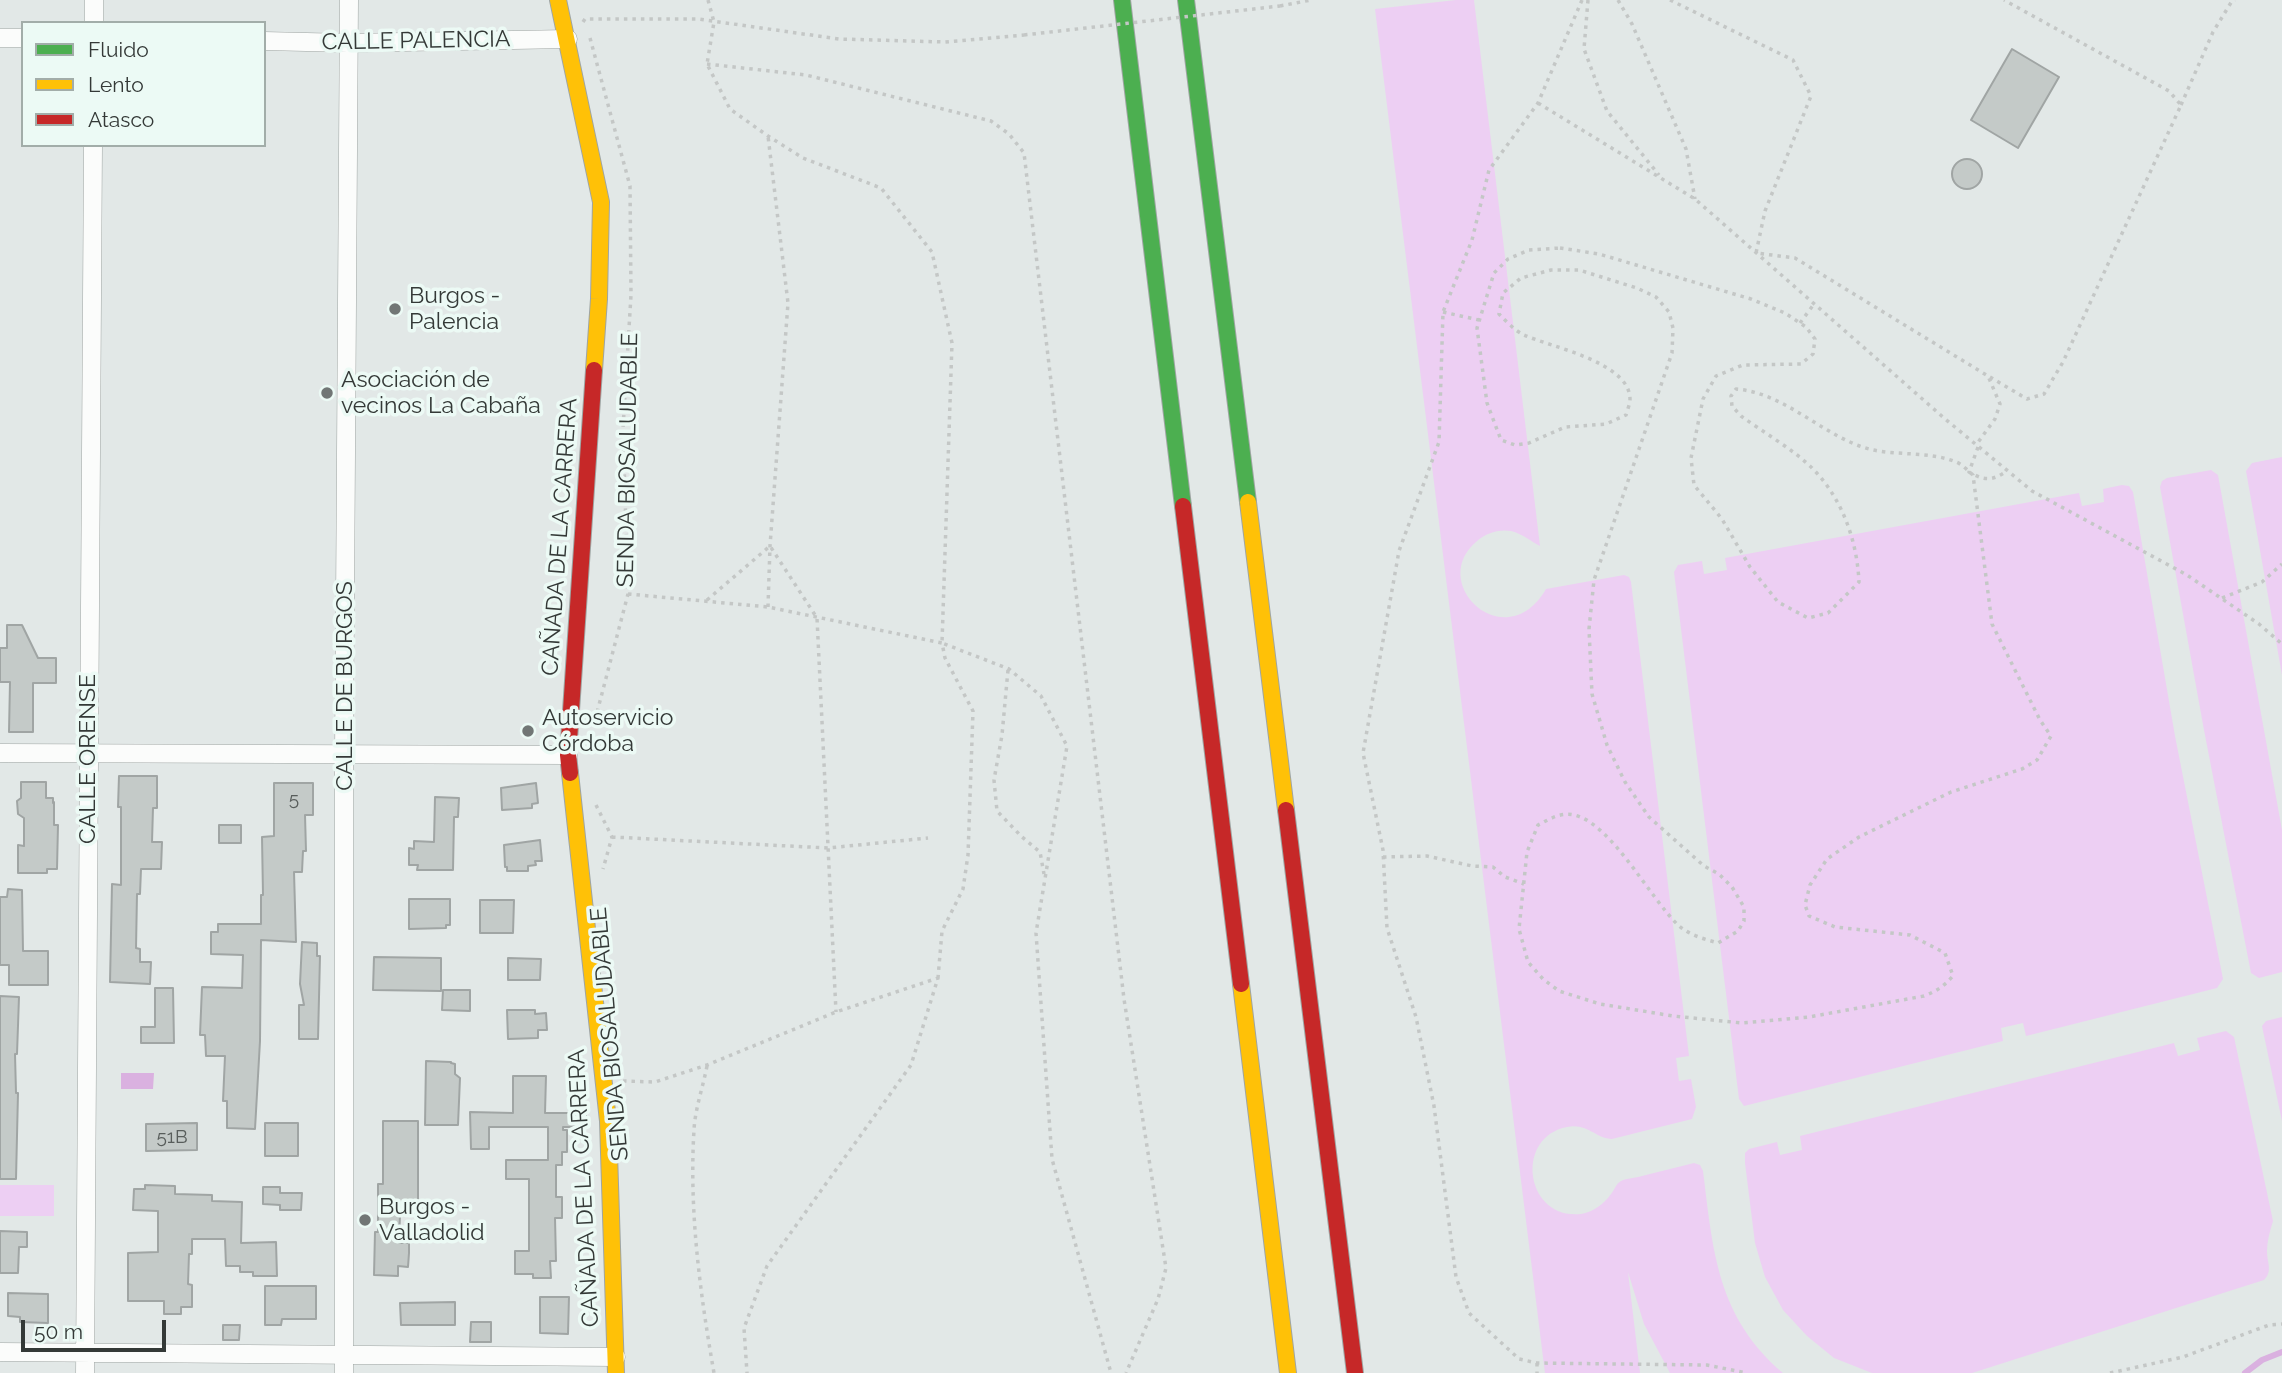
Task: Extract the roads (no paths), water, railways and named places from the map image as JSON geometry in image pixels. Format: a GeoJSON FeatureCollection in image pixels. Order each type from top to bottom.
{"type":"FeatureCollection","features":[{"type":"Feature","properties":{"kind":"main road","name":"CAÑADA DE LA CARRERA"},"geometry":{"type":"LineString","coordinates":[[558,0],[601,202],[599,299],[568,755],[608,1121],[616,1365]]}},
{"type":"Feature","properties":{"kind":"main road"},"geometry":{"type":"LineString","coordinates":[[1122,0],[1288,1373]]}},
{"type":"Feature","properties":{"kind":"main road"},"geometry":{"type":"LineString","coordinates":[[1186,0],[1355,1373]]}},
{"type":"Feature","properties":{"kind":"street"},"geometry":{"type":"LineString","coordinates":[[94,0],[94,21]]}},
{"type":"Feature","properties":{"kind":"street","name":"CALLE DE BURGOS"},"geometry":{"type":"LineString","coordinates":[[344,1364],[344,754],[349,0]]}},
{"type":"Feature","properties":{"kind":"street"},"geometry":{"type":"LineString","coordinates":[[0,38],[21,38]]}},
{"type":"Feature","properties":{"kind":"street","name":"CALLE PALENCIA"},"geometry":{"type":"LineString","coordinates":[[266,41],[348,43],[568,39]]}},
{"type":"Feature","properties":{"kind":"street","name":"CALLE ORENSE"},"geometry":{"type":"LineString","coordinates":[[85,1373],[93,147]]}},
{"type":"Feature","properties":{"kind":"street"},"geometry":{"type":"LineString","coordinates":[[0,753],[568,755]]}},
{"type":"Feature","properties":{"kind":"street"},"geometry":{"type":"LineString","coordinates":[[0,1352],[344,1364],[616,1365]]}},
{"type":"Feature","properties":{"kind":"waterway"},"geometry":{"type":"LineString","coordinates":[[2245,1373],[2262,1360],[2282,1352]]}},
{"type":"Feature","properties":{"kind":"place","name":"Burgos - Palencia"},"geometry":{"type":"Point","coordinates":[395,309]}},
{"type":"Feature","properties":{"kind":"place","name":"Asociación de vecinos La Cabaña"},"geometry":{"type":"Point","coordinates":[327,393]}},
{"type":"Feature","properties":{"kind":"place","name":"Autoservicio Córdoba"},"geometry":{"type":"Point","coordinates":[528,731]}},
{"type":"Feature","properties":{"kind":"place","name":"Burgos - Valladolid"},"geometry":{"type":"Point","coordinates":[365,1220]}}]}
